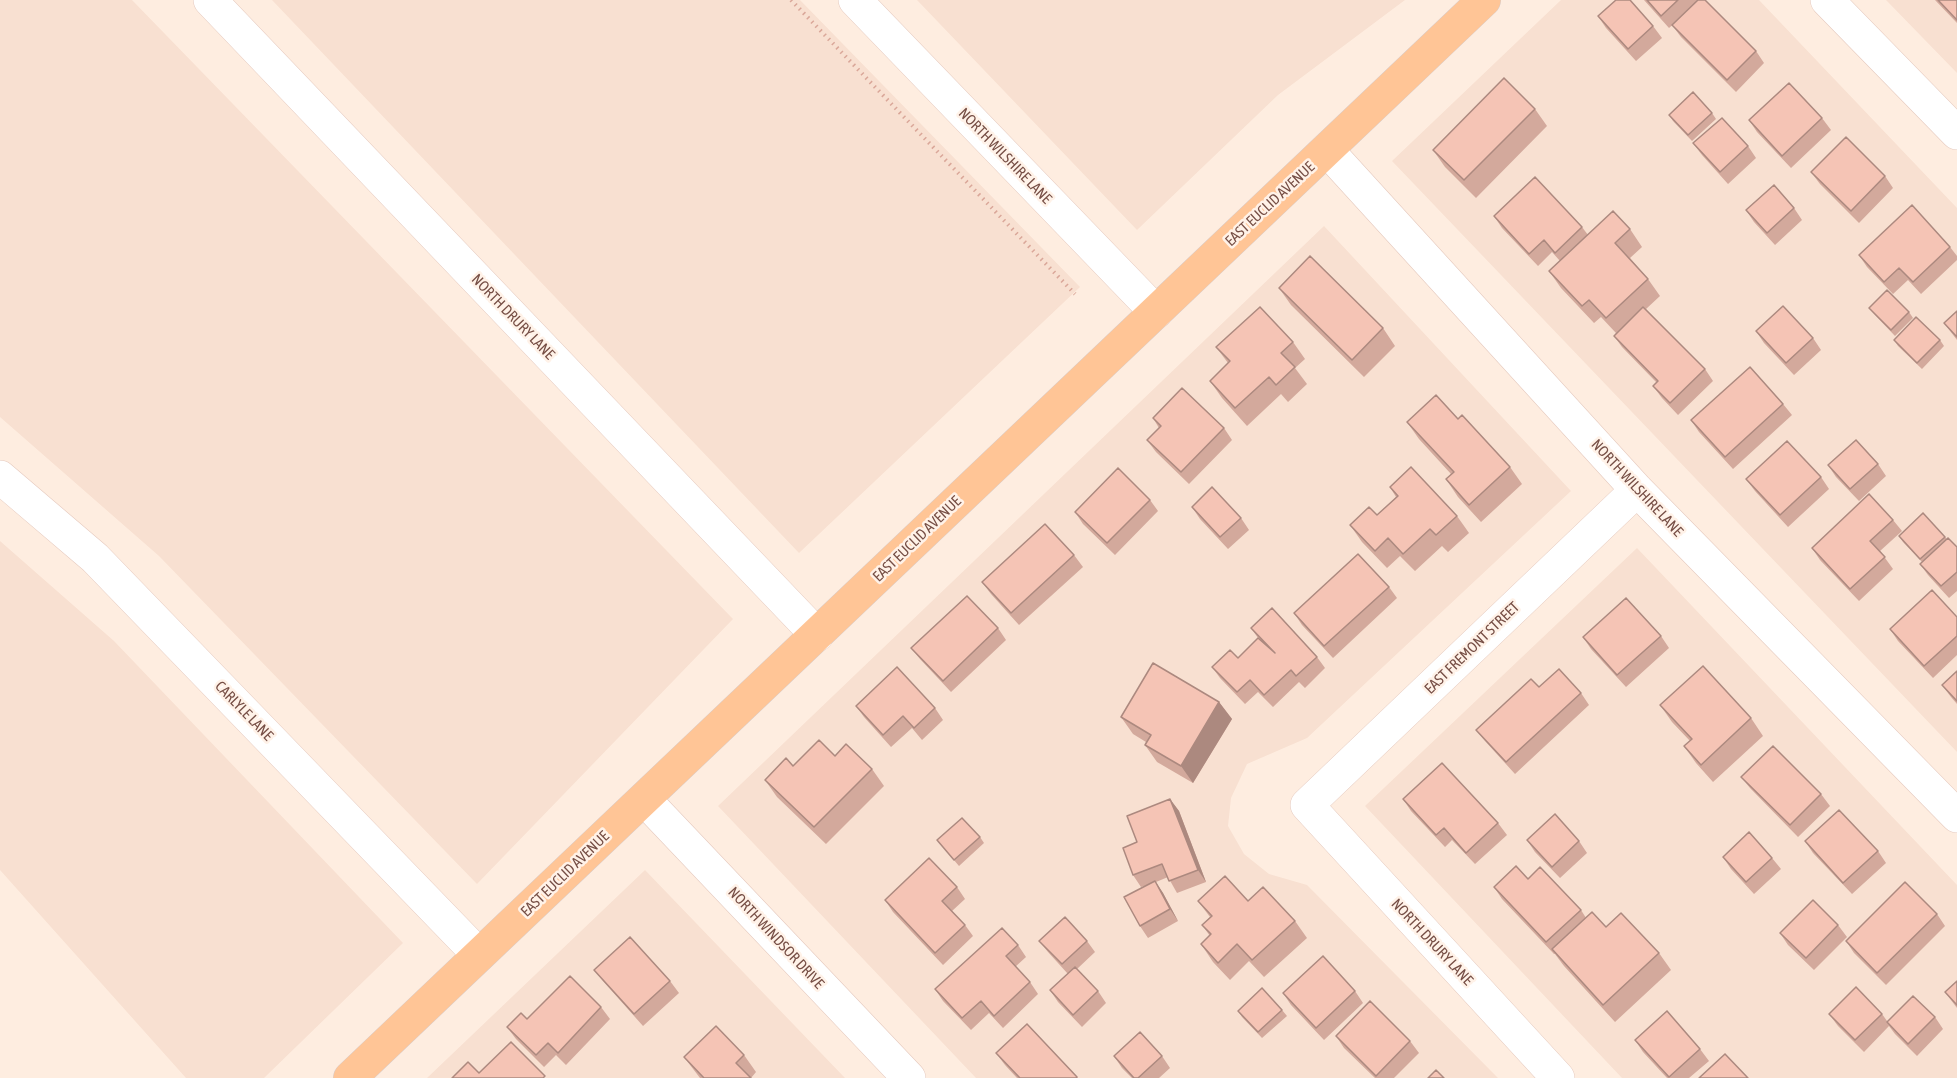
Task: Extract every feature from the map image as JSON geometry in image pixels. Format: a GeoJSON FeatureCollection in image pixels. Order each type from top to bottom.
{"type":"FeatureCollection","features":[{"type":"Feature","properties":{"kind":"main road","name":"EAST EUCLID AVENUE"},"geometry":{"type":"LineString","coordinates":[[350,1078],[1485,0]]}},
{"type":"Feature","properties":{"kind":"street","name":"NORTH DRURY LANE"},"geometry":{"type":"LineString","coordinates":[[210,0],[817,635]]}},
{"type":"Feature","properties":{"kind":"street","name":"NORTH WILSHIRE LANE"},"geometry":{"type":"LineString","coordinates":[[855,0],[1156,312]]}},
{"type":"Feature","properties":{"kind":"street"},"geometry":{"type":"LineString","coordinates":[[1827,0],[1957,133]]}},
{"type":"Feature","properties":{"kind":"street","name":"NORTH WILSHIRE LANE"},"geometry":{"type":"LineString","coordinates":[[1327,150],[1637,490],[1957,816]]}},
{"type":"Feature","properties":{"kind":"street","name":"CARLYLE LANE"},"geometry":{"type":"LineString","coordinates":[[0,477],[95,558],[479,955]]}},
{"type":"Feature","properties":{"kind":"street","name":"EAST FREMONT STREET"},"geometry":{"type":"LineString","coordinates":[[1306,805],[1637,490]]}},
{"type":"Feature","properties":{"kind":"street","name":"NORTH WINDSOR DRIVE"},"geometry":{"type":"LineString","coordinates":[[644,799],[909,1078]]}},
{"type":"Feature","properties":{"kind":"street","name":"NORTH DRURY LANE"},"geometry":{"type":"LineString","coordinates":[[1306,805],[1558,1078]]}},
{"type":"Feature","properties":{"kind":"path"},"geometry":{"type":"LineString","coordinates":[[791,0],[1075,294]]}},
{"type":"Feature","properties":{"kind":"shaded area"},"geometry":{"type":"Polygon","coordinates":[[[0,0],[132,0],[733,619],[477,884],[159,556],[0,417],[0,0]]]}},
{"type":"Feature","properties":{"kind":"shaded area"},"geometry":{"type":"Polygon","coordinates":[[[272,0],[800,0],[1080,287],[799,553],[272,0]]]}},
{"type":"Feature","properties":{"kind":"shaded area"},"geometry":{"type":"Polygon","coordinates":[[[917,0],[1405,0],[1278,95],[1137,230],[917,0]]]}},
{"type":"Feature","properties":{"kind":"shaded area"},"geometry":{"type":"Polygon","coordinates":[[[1561,0],[1759,0],[1957,208],[1957,752],[1392,161],[1561,0]]]}},
{"type":"Feature","properties":{"kind":"shaded area"},"geometry":{"type":"Polygon","coordinates":[[[1886,0],[1957,0],[1957,73],[1886,0]]]}},
{"type":"Feature","properties":{"kind":"shaded area"},"geometry":{"type":"Polygon","coordinates":[[[1324,226],[1571,491],[1307,738],[1247,764],[1231,798],[1228,826],[1244,854],[1269,874],[1307,885],[1498,1078],[976,1078],[718,806],[1324,226]]]}},
{"type":"Feature","properties":{"kind":"shaded area"},"geometry":{"type":"Polygon","coordinates":[[[0,541],[114,641],[403,943],[264,1078],[186,1078],[0,870],[0,541]]]}},
{"type":"Feature","properties":{"kind":"shaded area"},"geometry":{"type":"Polygon","coordinates":[[[1637,548],[1957,885],[1957,1078],[1622,1078],[1365,806],[1637,548]]]}},
{"type":"Feature","properties":{"kind":"shaded area"},"geometry":{"type":"Polygon","coordinates":[[[645,870],[845,1078],[427,1078],[645,870]]]}},
{"type":"Feature","properties":{"kind":"building"},"geometry":{"type":"Polygon","coordinates":[[[1616,0],[1630,0],[1653,26],[1628,49],[1598,16],[1616,0]]]}},
{"type":"Feature","properties":{"kind":"building"},"geometry":{"type":"Polygon","coordinates":[[[1647,0],[1678,0],[1661,16],[1647,0]]]}},
{"type":"Feature","properties":{"kind":"building"},"geometry":{"type":"Polygon","coordinates":[[[1698,0],[1705,0],[1756,51],[1727,80],[1672,25],[1698,0]]]}},
{"type":"Feature","properties":{"kind":"building"},"geometry":{"type":"Polygon","coordinates":[[[1938,0],[1957,0],[1957,20],[1938,0]]]}},
{"type":"Feature","properties":{"kind":"building"},"geometry":{"type":"Polygon","coordinates":[[[1504,78],[1535,109],[1464,180],[1433,150],[1504,78]]]}},
{"type":"Feature","properties":{"kind":"building"},"geometry":{"type":"Polygon","coordinates":[[[1789,83],[1822,118],[1782,156],[1749,120],[1789,83]]]}},
{"type":"Feature","properties":{"kind":"building"},"geometry":{"type":"Polygon","coordinates":[[[1693,92],[1712,113],[1688,135],[1669,115],[1693,92]]]}},
{"type":"Feature","properties":{"kind":"building"},"geometry":{"type":"Polygon","coordinates":[[[1722,118],[1748,146],[1720,172],[1693,143],[1722,118]]]}},
{"type":"Feature","properties":{"kind":"building"},"geometry":{"type":"Polygon","coordinates":[[[1846,137],[1885,176],[1851,211],[1811,172],[1846,137]]]}},
{"type":"Feature","properties":{"kind":"building"},"geometry":{"type":"Polygon","coordinates":[[[1535,177],[1582,227],[1555,253],[1544,240],[1529,254],[1494,216],[1535,177]]]}},
{"type":"Feature","properties":{"kind":"building"},"geometry":{"type":"Polygon","coordinates":[[[1774,185],[1794,208],[1767,233],[1746,210],[1774,185]]]}},
{"type":"Feature","properties":{"kind":"building"},"geometry":{"type":"Polygon","coordinates":[[[1912,205],[1950,247],[1913,282],[1899,268],[1884,282],[1859,255],[1912,205]]]}},
{"type":"Feature","properties":{"kind":"building"},"geometry":{"type":"Polygon","coordinates":[[[1613,211],[1630,229],[1615,243],[1648,279],[1606,318],[1589,300],[1582,306],[1549,271],[1613,211]]]}},
{"type":"Feature","properties":{"kind":"building"},"geometry":{"type":"Polygon","coordinates":[[[1310,256],[1383,328],[1352,360],[1279,288],[1310,256]]]}},
{"type":"Feature","properties":{"kind":"building"},"geometry":{"type":"Polygon","coordinates":[[[1887,290],[1909,312],[1891,330],[1869,308],[1887,290]]]}},
{"type":"Feature","properties":{"kind":"building"},"geometry":{"type":"Polygon","coordinates":[[[1783,306],[1813,338],[1786,363],[1756,331],[1783,306]]]}},
{"type":"Feature","properties":{"kind":"building"},"geometry":{"type":"Polygon","coordinates":[[[1260,307],[1293,342],[1281,353],[1295,367],[1276,385],[1269,377],[1235,408],[1210,381],[1230,361],[1216,347],[1260,307]]]}},
{"type":"Feature","properties":{"kind":"building"},"geometry":{"type":"Polygon","coordinates":[[[1643,307],[1705,369],[1670,403],[1653,386],[1658,381],[1614,336],[1643,307]]]}},
{"type":"Feature","properties":{"kind":"building"},"geometry":{"type":"Polygon","coordinates":[[[1957,311],[1957,337],[1944,323],[1957,311]]]}},
{"type":"Feature","properties":{"kind":"building"},"geometry":{"type":"Polygon","coordinates":[[[1916,317],[1940,340],[1917,363],[1894,340],[1916,317]]]}},
{"type":"Feature","properties":{"kind":"building"},"geometry":{"type":"Polygon","coordinates":[[[1750,367],[1783,404],[1725,457],[1691,420],[1750,367]]]}},
{"type":"Feature","properties":{"kind":"building"},"geometry":{"type":"Polygon","coordinates":[[[1182,388],[1224,428],[1181,472],[1147,440],[1161,426],[1153,418],[1182,388]]]}},
{"type":"Feature","properties":{"kind":"building"},"geometry":{"type":"Polygon","coordinates":[[[1436,395],[1458,419],[1462,415],[1510,467],[1469,505],[1446,479],[1454,472],[1407,422],[1436,395]]]}},
{"type":"Feature","properties":{"kind":"building"},"geometry":{"type":"Polygon","coordinates":[[[1856,440],[1878,464],[1850,489],[1828,465],[1856,440]]]}},
{"type":"Feature","properties":{"kind":"building"},"geometry":{"type":"Polygon","coordinates":[[[1787,441],[1821,477],[1780,515],[1746,479],[1787,441]]]}},
{"type":"Feature","properties":{"kind":"building"},"geometry":{"type":"Polygon","coordinates":[[[1411,467],[1457,516],[1436,535],[1430,529],[1403,554],[1388,538],[1375,551],[1350,525],[1369,507],[1377,515],[1398,496],[1390,487],[1411,467]]]}},
{"type":"Feature","properties":{"kind":"building"},"geometry":{"type":"Polygon","coordinates":[[[1118,468],[1150,500],[1107,543],[1075,512],[1118,468]]]}},
{"type":"Feature","properties":{"kind":"building"},"geometry":{"type":"Polygon","coordinates":[[[1212,487],[1241,518],[1220,537],[1192,507],[1212,487]]]}},
{"type":"Feature","properties":{"kind":"building"},"geometry":{"type":"Polygon","coordinates":[[[1869,494],[1893,520],[1870,541],[1885,557],[1850,589],[1812,548],[1869,494]]]}},
{"type":"Feature","properties":{"kind":"building"},"geometry":{"type":"Polygon","coordinates":[[[1923,513],[1945,537],[1920,559],[1899,536],[1923,513]]]}},
{"type":"Feature","properties":{"kind":"building"},"geometry":{"type":"Polygon","coordinates":[[[1045,524],[1074,555],[1011,613],[982,582],[1045,524]]]}},
{"type":"Feature","properties":{"kind":"building"},"geometry":{"type":"Polygon","coordinates":[[[1948,538],[1957,547],[1957,572],[1941,586],[1920,564],[1948,538]]]}},
{"type":"Feature","properties":{"kind":"building"},"geometry":{"type":"Polygon","coordinates":[[[1358,554],[1389,587],[1324,646],[1294,613],[1358,554]]]}},
{"type":"Feature","properties":{"kind":"building"},"geometry":{"type":"Polygon","coordinates":[[[1932,590],[1957,617],[1957,636],[1924,666],[1890,629],[1932,590]]]}},
{"type":"Feature","properties":{"kind":"building"},"geometry":{"type":"Polygon","coordinates":[[[967,596],[998,628],[943,681],[911,648],[967,596]]]}},
{"type":"Feature","properties":{"kind":"building"},"geometry":{"type":"Polygon","coordinates":[[[1626,598],[1661,636],[1617,675],[1583,637],[1626,598]]]}},
{"type":"Feature","properties":{"kind":"building"},"geometry":{"type":"Polygon","coordinates":[[[1272,608],[1317,657],[1296,676],[1291,670],[1264,695],[1250,680],[1237,692],[1212,667],[1230,650],[1238,658],[1258,638],[1275,653],[1251,628],[1272,608]]]}},
{"type":"Feature","properties":{"kind":"building"},"geometry":{"type":"Polygon","coordinates":[[[1153,663],[1219,702],[1181,766],[1145,745],[1151,735],[1121,717],[1153,663]]]}},
{"type":"Feature","properties":{"kind":"building"},"geometry":{"type":"Polygon","coordinates":[[[1703,666],[1751,718],[1701,765],[1684,746],[1692,739],[1660,705],[1703,666]]]}},
{"type":"Feature","properties":{"kind":"building"},"geometry":{"type":"Polygon","coordinates":[[[897,667],[935,708],[914,728],[903,716],[883,735],[856,706],[897,667]]]}},
{"type":"Feature","properties":{"kind":"building"},"geometry":{"type":"Polygon","coordinates":[[[1559,669],[1581,693],[1506,762],[1476,730],[1531,679],[1539,687],[1559,669]]]}},
{"type":"Feature","properties":{"kind":"building"},"geometry":{"type":"Polygon","coordinates":[[[1957,671],[1957,701],[1942,685],[1957,671]]]}},
{"type":"Feature","properties":{"kind":"building"},"geometry":{"type":"Polygon","coordinates":[[[819,740],[835,756],[846,744],[872,769],[814,827],[765,780],[786,758],[793,766],[819,740]]]}},
{"type":"Feature","properties":{"kind":"building"},"geometry":{"type":"Polygon","coordinates":[[[1773,746],[1821,794],[1790,825],[1741,777],[1773,746]]]}},
{"type":"Feature","properties":{"kind":"building"},"geometry":{"type":"Polygon","coordinates":[[[1442,763],[1498,823],[1466,853],[1444,828],[1436,835],[1403,799],[1442,763]]]}},
{"type":"Feature","properties":{"kind":"building"},"geometry":{"type":"Polygon","coordinates":[[[1170,799],[1198,870],[1169,881],[1162,864],[1133,875],[1123,848],[1137,842],[1127,816],[1170,799]]]}},
{"type":"Feature","properties":{"kind":"building"},"geometry":{"type":"Polygon","coordinates":[[[1839,810],[1878,851],[1843,883],[1805,841],[1839,810]]]}},
{"type":"Feature","properties":{"kind":"building"},"geometry":{"type":"Polygon","coordinates":[[[1555,814],[1579,841],[1552,867],[1527,840],[1555,814]]]}},
{"type":"Feature","properties":{"kind":"building"},"geometry":{"type":"Polygon","coordinates":[[[962,818],[980,837],[954,860],[937,840],[962,818]]]}},
{"type":"Feature","properties":{"kind":"building"},"geometry":{"type":"Polygon","coordinates":[[[1749,832],[1772,858],[1746,882],[1723,857],[1749,832]]]}},
{"type":"Feature","properties":{"kind":"building"},"geometry":{"type":"Polygon","coordinates":[[[929,858],[957,887],[942,901],[965,925],[935,953],[885,900],[929,858]]]}},
{"type":"Feature","properties":{"kind":"building"},"geometry":{"type":"Polygon","coordinates":[[[1516,866],[1528,879],[1540,867],[1581,910],[1546,942],[1494,887],[1516,866]]]}},
{"type":"Feature","properties":{"kind":"building"},"geometry":{"type":"Polygon","coordinates":[[[1225,876],[1248,901],[1263,887],[1295,921],[1252,960],[1237,944],[1218,963],[1201,944],[1211,934],[1202,925],[1212,916],[1198,901],[1225,876]]]}},
{"type":"Feature","properties":{"kind":"building"},"geometry":{"type":"Polygon","coordinates":[[[1155,881],[1170,909],[1140,926],[1124,897],[1155,881]]]}},
{"type":"Feature","properties":{"kind":"building"},"geometry":{"type":"Polygon","coordinates":[[[1905,882],[1937,914],[1877,973],[1846,941],[1905,882]]]}},
{"type":"Feature","properties":{"kind":"building"},"geometry":{"type":"Polygon","coordinates":[[[1813,900],[1838,925],[1806,958],[1780,933],[1813,900]]]}},
{"type":"Feature","properties":{"kind":"building"},"geometry":{"type":"Polygon","coordinates":[[[1592,912],[1606,927],[1621,913],[1659,953],[1603,1005],[1552,949],[1592,912]]]}},
{"type":"Feature","properties":{"kind":"building"},"geometry":{"type":"Polygon","coordinates":[[[1065,917],[1087,941],[1062,964],[1039,941],[1065,917]]]}},
{"type":"Feature","properties":{"kind":"building"},"geometry":{"type":"Polygon","coordinates":[[[1002,928],[1018,945],[1006,956],[1030,982],[994,1016],[981,1001],[962,1018],[935,989],[1002,928]]]}},
{"type":"Feature","properties":{"kind":"building"},"geometry":{"type":"Polygon","coordinates":[[[630,937],[670,981],[634,1014],[594,970],[630,937]]]}},
{"type":"Feature","properties":{"kind":"building"},"geometry":{"type":"Polygon","coordinates":[[[1323,956],[1355,991],[1316,1028],[1283,993],[1323,956]]]}},
{"type":"Feature","properties":{"kind":"building"},"geometry":{"type":"Polygon","coordinates":[[[1075,967],[1098,991],[1073,1015],[1050,990],[1075,967]]]}},
{"type":"Feature","properties":{"kind":"building"},"geometry":{"type":"Polygon","coordinates":[[[570,976],[601,1007],[558,1053],[548,1043],[536,1055],[507,1027],[521,1013],[527,1019],[570,976]]]}},
{"type":"Feature","properties":{"kind":"building"},"geometry":{"type":"Polygon","coordinates":[[[1957,981],[1957,1005],[1945,992],[1957,981]]]}},
{"type":"Feature","properties":{"kind":"building"},"geometry":{"type":"Polygon","coordinates":[[[1856,987],[1882,1014],[1855,1040],[1829,1014],[1856,987]]]}},
{"type":"Feature","properties":{"kind":"building"},"geometry":{"type":"Polygon","coordinates":[[[1262,988],[1282,1010],[1258,1032],[1238,1011],[1262,988]]]}},
{"type":"Feature","properties":{"kind":"building"},"geometry":{"type":"Polygon","coordinates":[[[1913,996],[1935,1017],[1908,1044],[1887,1022],[1913,996]]]}},
{"type":"Feature","properties":{"kind":"building"},"geometry":{"type":"Polygon","coordinates":[[[1370,1001],[1410,1041],[1376,1076],[1336,1036],[1370,1001]]]}},
{"type":"Feature","properties":{"kind":"building"},"geometry":{"type":"Polygon","coordinates":[[[1667,1011],[1700,1049],[1669,1077],[1635,1040],[1667,1011]]]}},
{"type":"Feature","properties":{"kind":"building"},"geometry":{"type":"Polygon","coordinates":[[[1027,1024],[1076,1078],[1020,1078],[996,1053],[1027,1024]]]}},
{"type":"Feature","properties":{"kind":"building"},"geometry":{"type":"Polygon","coordinates":[[[716,1026],[744,1055],[736,1063],[751,1078],[704,1078],[684,1057],[716,1026]]]}},
{"type":"Feature","properties":{"kind":"building"},"geometry":{"type":"Polygon","coordinates":[[[1140,1032],[1162,1056],[1138,1078],[1134,1078],[1114,1056],[1140,1032]]]}},
{"type":"Feature","properties":{"kind":"building"},"geometry":{"type":"Polygon","coordinates":[[[511,1042],[545,1076],[543,1078],[452,1078],[468,1062],[479,1073],[511,1042]]]}},
{"type":"Feature","properties":{"kind":"building"},"geometry":{"type":"Polygon","coordinates":[[[1725,1054],[1748,1078],[1699,1078],[1725,1054]]]}},
{"type":"Feature","properties":{"kind":"building"},"geometry":{"type":"Polygon","coordinates":[[[1436,1070],[1444,1078],[1428,1078],[1436,1070]]]}}]}
